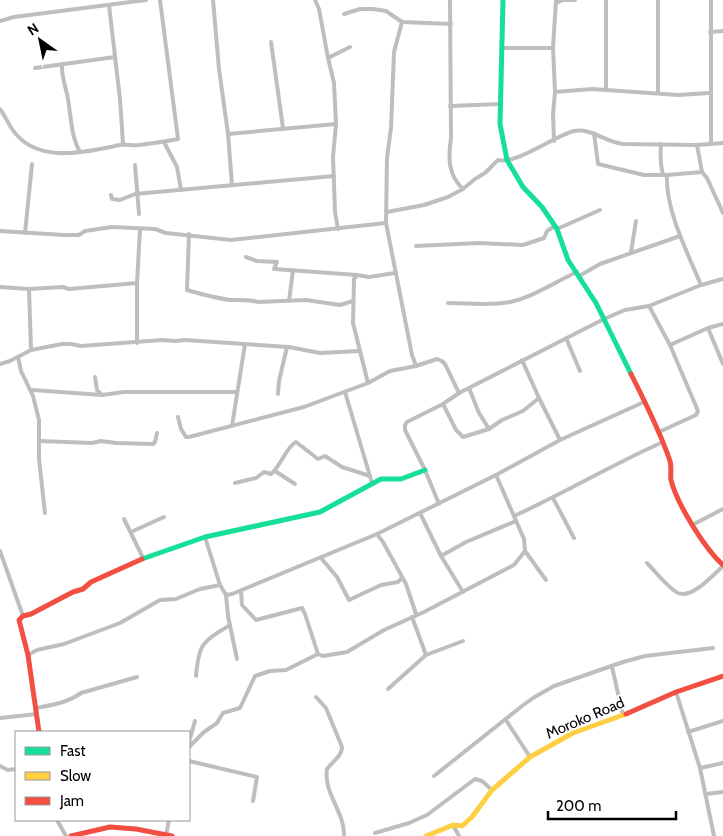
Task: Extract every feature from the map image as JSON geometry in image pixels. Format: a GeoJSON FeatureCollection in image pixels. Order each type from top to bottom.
{"type":"FeatureCollection","features":[{"type":"Feature","properties":{"kind":"street"},"geometry":{"type":"LineString","coordinates":[[0,21],[14,17],[146,0]]}},
{"type":"Feature","properties":{"kind":"street"},"geometry":{"type":"LineString","coordinates":[[0,109],[16,134],[26,143],[52,154],[80,152],[123,144],[138,145],[178,139],[160,0]]}},
{"type":"Feature","properties":{"kind":"street"},"geometry":{"type":"LineString","coordinates":[[213,0],[232,185]]}},
{"type":"Feature","properties":{"kind":"street"},"geometry":{"type":"LineString","coordinates":[[315,0],[319,9],[334,83],[336,124],[333,157],[335,212],[338,230]]}},
{"type":"Feature","properties":{"kind":"street"},"geometry":{"type":"LineString","coordinates":[[450,0],[450,167],[453,178],[463,189]]}},
{"type":"Feature","properties":{"kind":"street"},"geometry":{"type":"LineString","coordinates":[[503,0],[500,124],[507,160],[523,188],[542,207],[556,227],[564,250],[604,319],[659,432],[671,464],[671,480],[681,504],[692,525],[714,557],[723,565],[697,589],[681,594],[665,582],[647,563]]}},
{"type":"Feature","properties":{"kind":"street"},"geometry":{"type":"LineString","coordinates":[[554,141],[553,114],[556,92],[552,48],[556,2],[575,0]]}},
{"type":"Feature","properties":{"kind":"street"},"geometry":{"type":"LineString","coordinates":[[606,0],[606,90]]}},
{"type":"Feature","properties":{"kind":"street"},"geometry":{"type":"LineString","coordinates":[[658,0],[658,93]]}},
{"type":"Feature","properties":{"kind":"street"},"geometry":{"type":"LineString","coordinates":[[710,144],[711,0]]}},
{"type":"Feature","properties":{"kind":"street"},"geometry":{"type":"LineString","coordinates":[[109,5],[120,99],[123,144]]}},
{"type":"Feature","properties":{"kind":"street"},"geometry":{"type":"LineString","coordinates":[[344,14],[374,9],[390,13],[402,22],[451,24]]}},
{"type":"Feature","properties":{"kind":"street"},"geometry":{"type":"LineString","coordinates":[[402,22],[394,52],[391,128],[387,158],[386,223],[412,355],[416,366]]}},
{"type":"Feature","properties":{"kind":"street"},"geometry":{"type":"LineString","coordinates":[[710,32],[723,31]]}},
{"type":"Feature","properties":{"kind":"street"},"geometry":{"type":"LineString","coordinates":[[271,42],[283,128]]}},
{"type":"Feature","properties":{"kind":"street"},"geometry":{"type":"LineString","coordinates":[[328,58],[350,47]]}},
{"type":"Feature","properties":{"kind":"street"},"geometry":{"type":"LineString","coordinates":[[502,48],[552,48]]}},
{"type":"Feature","properties":{"kind":"street"},"geometry":{"type":"LineString","coordinates":[[35,68],[114,56]]}},
{"type":"Feature","properties":{"kind":"street"},"geometry":{"type":"LineString","coordinates":[[62,64],[75,144],[80,152]]}},
{"type":"Feature","properties":{"kind":"street"},"geometry":{"type":"LineString","coordinates":[[556,92],[606,90],[678,95],[709,93]]}},
{"type":"Feature","properties":{"kind":"street"},"geometry":{"type":"LineString","coordinates":[[450,106],[500,104]]}},
{"type":"Feature","properties":{"kind":"street"},"geometry":{"type":"LineString","coordinates":[[228,134],[336,124]]}},
{"type":"Feature","properties":{"kind":"street"},"geometry":{"type":"LineString","coordinates":[[387,212],[424,205],[448,197],[463,189],[498,160],[504,162],[573,132],[594,133],[613,143],[697,145],[723,143]]}},
{"type":"Feature","properties":{"kind":"street"},"geometry":{"type":"LineString","coordinates":[[594,133],[598,164],[644,175],[702,172]]}},
{"type":"Feature","properties":{"kind":"street"},"geometry":{"type":"LineString","coordinates":[[164,142],[177,167],[181,190]]}},
{"type":"Feature","properties":{"kind":"street"},"geometry":{"type":"LineString","coordinates":[[662,144],[660,156],[680,236],[701,285]]}},
{"type":"Feature","properties":{"kind":"street"},"geometry":{"type":"LineString","coordinates":[[697,145],[702,172],[707,178],[723,213]]}},
{"type":"Feature","properties":{"kind":"street"},"geometry":{"type":"LineString","coordinates":[[25,233],[32,164]]}},
{"type":"Feature","properties":{"kind":"street"},"geometry":{"type":"LineString","coordinates":[[135,165],[138,214]]}},
{"type":"Feature","properties":{"kind":"street"},"geometry":{"type":"LineString","coordinates":[[111,195],[112,199],[120,200],[135,194],[334,176]]}},
{"type":"Feature","properties":{"kind":"street"},"geometry":{"type":"LineString","coordinates":[[416,246],[479,243],[523,245],[544,238],[547,231],[600,210]]}},
{"type":"Feature","properties":{"kind":"street"},"geometry":{"type":"LineString","coordinates":[[631,252],[636,221]]}},
{"type":"Feature","properties":{"kind":"street"},"geometry":{"type":"LineString","coordinates":[[0,231],[79,235],[112,226],[155,229],[166,233],[231,240],[338,230],[351,226],[386,223]]}},
{"type":"Feature","properties":{"kind":"street"},"geometry":{"type":"LineString","coordinates":[[137,342],[136,283],[140,229]]}},
{"type":"Feature","properties":{"kind":"street"},"geometry":{"type":"LineString","coordinates":[[189,234],[187,290],[211,297],[229,300],[245,299],[258,302],[306,300],[340,305],[353,301]]}},
{"type":"Feature","properties":{"kind":"street"},"geometry":{"type":"LineString","coordinates":[[448,303],[496,304],[511,302],[600,264],[680,236]]}},
{"type":"Feature","properties":{"kind":"street"},"geometry":{"type":"LineString","coordinates":[[246,257],[257,261],[277,262],[274,269],[370,277],[395,273]]}},
{"type":"Feature","properties":{"kind":"street"},"geometry":{"type":"LineString","coordinates":[[289,301],[293,270]]}},
{"type":"Feature","properties":{"kind":"street"},"geometry":{"type":"LineString","coordinates":[[357,275],[354,279],[353,323],[368,383]]}},
{"type":"Feature","properties":{"kind":"street"},"geometry":{"type":"LineString","coordinates":[[439,504],[405,430],[405,425],[459,393],[604,319],[625,310],[649,306],[701,285],[723,279]]}},
{"type":"Feature","properties":{"kind":"street"},"geometry":{"type":"LineString","coordinates":[[0,287],[29,290],[136,283]]}},
{"type":"Feature","properties":{"kind":"street"},"geometry":{"type":"LineString","coordinates":[[29,290],[31,350]]}},
{"type":"Feature","properties":{"kind":"street"},"geometry":{"type":"LineString","coordinates":[[649,306],[670,345],[698,411],[696,415],[659,432]]}},
{"type":"Feature","properties":{"kind":"street"},"geometry":{"type":"LineString","coordinates":[[670,345],[708,328],[723,324]]}},
{"type":"Feature","properties":{"kind":"street"},"geometry":{"type":"LineString","coordinates":[[708,328],[723,364]]}},
{"type":"Feature","properties":{"kind":"street"},"geometry":{"type":"LineString","coordinates":[[566,338],[580,371]]}},
{"type":"Feature","properties":{"kind":"street"},"geometry":{"type":"LineString","coordinates":[[0,364],[31,350],[62,344],[81,346],[162,340],[287,347],[320,353],[359,351]]}},
{"type":"Feature","properties":{"kind":"street"},"geometry":{"type":"LineString","coordinates":[[232,426],[245,344]]}},
{"type":"Feature","properties":{"kind":"street"},"geometry":{"type":"LineString","coordinates":[[278,394],[287,347]]}},
{"type":"Feature","properties":{"kind":"street"},"geometry":{"type":"LineString","coordinates":[[18,357],[21,371],[33,396],[39,420],[39,459],[45,513]]}},
{"type":"Feature","properties":{"kind":"street"},"geometry":{"type":"LineString","coordinates":[[178,417],[181,429],[186,437],[304,407],[368,383],[390,371],[416,366],[437,359],[442,361],[459,393]]}},
{"type":"Feature","properties":{"kind":"street"},"geometry":{"type":"LineString","coordinates":[[522,360],[560,440]]}},
{"type":"Feature","properties":{"kind":"street"},"geometry":{"type":"LineString","coordinates":[[95,377],[97,390],[102,395]]}},
{"type":"Feature","properties":{"kind":"street"},"geometry":{"type":"LineString","coordinates":[[469,388],[479,413],[489,429]]}},
{"type":"Feature","properties":{"kind":"street"},"geometry":{"type":"LineString","coordinates":[[33,390],[102,395],[124,392],[237,392]]}},
{"type":"Feature","properties":{"kind":"street"},"geometry":{"type":"LineString","coordinates":[[345,392],[372,483]]}},
{"type":"Feature","properties":{"kind":"street"},"geometry":{"type":"LineString","coordinates":[[443,404],[461,436],[489,429],[502,420],[523,411],[539,398]]}},
{"type":"Feature","properties":{"kind":"street"},"geometry":{"type":"LineString","coordinates":[[226,595],[377,534],[496,475],[560,440],[644,402]]}},
{"type":"Feature","properties":{"kind":"street"},"geometry":{"type":"LineString","coordinates":[[39,441],[92,443],[101,441],[152,444],[155,442],[157,432]]}},
{"type":"Feature","properties":{"kind":"street"},"geometry":{"type":"LineString","coordinates":[[235,483],[256,478],[264,472],[271,474],[275,471],[291,445],[296,442],[318,460],[325,456],[342,467],[370,476]]}},
{"type":"Feature","properties":{"kind":"street"},"geometry":{"type":"LineString","coordinates":[[514,516],[663,442]]}},
{"type":"Feature","properties":{"kind":"street"},"geometry":{"type":"LineString","coordinates":[[39,731],[28,655],[19,622],[20,618],[83,589],[99,578],[130,566],[143,558],[205,537],[320,512],[349,498],[372,483],[381,480],[401,479],[425,470]]}},
{"type":"Feature","properties":{"kind":"street"},"geometry":{"type":"LineString","coordinates":[[275,471],[296,484]]}},
{"type":"Feature","properties":{"kind":"street"},"geometry":{"type":"LineString","coordinates":[[496,475],[524,539],[525,550],[546,580]]}},
{"type":"Feature","properties":{"kind":"street"},"geometry":{"type":"LineString","coordinates":[[435,494],[444,501]]}},
{"type":"Feature","properties":{"kind":"street"},"geometry":{"type":"LineString","coordinates":[[553,498],[574,538]]}},
{"type":"Feature","properties":{"kind":"street"},"geometry":{"type":"LineString","coordinates":[[692,525],[723,509]]}},
{"type":"Feature","properties":{"kind":"street"},"geometry":{"type":"LineString","coordinates":[[420,514],[441,556],[463,592]]}},
{"type":"Feature","properties":{"kind":"street"},"geometry":{"type":"LineString","coordinates":[[131,532],[164,517]]}},
{"type":"Feature","properties":{"kind":"street"},"geometry":{"type":"LineString","coordinates":[[124,519],[143,558]]}},
{"type":"Feature","properties":{"kind":"street"},"geometry":{"type":"LineString","coordinates":[[441,556],[466,542],[516,521]]}},
{"type":"Feature","properties":{"kind":"street"},"geometry":{"type":"LineString","coordinates":[[377,534],[402,578],[426,655]]}},
{"type":"Feature","properties":{"kind":"street"},"geometry":{"type":"LineString","coordinates":[[205,537],[220,585],[226,595],[237,659]]}},
{"type":"Feature","properties":{"kind":"street"},"geometry":{"type":"LineString","coordinates":[[0,550],[23,616]]}},
{"type":"Feature","properties":{"kind":"street"},"geometry":{"type":"LineString","coordinates":[[190,747],[204,732],[217,723],[223,713],[240,708],[255,676],[270,671],[286,670],[318,654],[323,656],[347,652],[384,630],[514,565],[525,550]]}},
{"type":"Feature","properties":{"kind":"street"},"geometry":{"type":"LineString","coordinates":[[321,558],[337,577],[349,600],[380,585],[398,582],[402,578]]}},
{"type":"Feature","properties":{"kind":"street"},"geometry":{"type":"LineString","coordinates":[[28,655],[37,650],[64,644],[120,623],[160,600],[176,600],[200,589],[220,585]]}},
{"type":"Feature","properties":{"kind":"street"},"geometry":{"type":"LineString","coordinates":[[241,590],[242,605],[256,620],[302,608],[318,654]]}},
{"type":"Feature","properties":{"kind":"street"},"geometry":{"type":"LineString","coordinates":[[196,676],[199,651],[204,642],[230,625]]}},
{"type":"Feature","properties":{"kind":"street"},"geometry":{"type":"LineString","coordinates":[[388,689],[426,655],[463,641]]}},
{"type":"Feature","properties":{"kind":"street"},"geometry":{"type":"LineString","coordinates":[[434,776],[533,698],[554,686],[646,656],[713,648]]}},
{"type":"Feature","properties":{"kind":"street"},"geometry":{"type":"LineString","coordinates":[[612,667],[623,715]]}},
{"type":"Feature","properties":{"kind":"street","name":"Moroko Road"},"geometry":{"type":"LineString","coordinates":[[453,825],[462,826],[472,817],[492,790],[530,758],[574,733],[623,715],[676,692],[723,676]]}},
{"type":"Feature","properties":{"kind":"street"},"geometry":{"type":"LineString","coordinates":[[36,708],[64,702],[81,694],[137,677]]}},
{"type":"Feature","properties":{"kind":"street"},"geometry":{"type":"LineString","coordinates":[[676,692],[700,768],[714,836]]}},
{"type":"Feature","properties":{"kind":"street"},"geometry":{"type":"LineString","coordinates":[[316,697],[326,708],[342,747],[339,756],[328,769],[327,783],[341,816],[344,836]]}},
{"type":"Feature","properties":{"kind":"street"},"geometry":{"type":"LineString","coordinates":[[0,718],[37,714]]}},
{"type":"Feature","properties":{"kind":"street"},"geometry":{"type":"LineString","coordinates":[[506,720],[530,758]]}},
{"type":"Feature","properties":{"kind":"street"},"geometry":{"type":"LineString","coordinates":[[190,738],[195,721]]}},
{"type":"Feature","properties":{"kind":"street"},"geometry":{"type":"LineString","coordinates":[[688,732],[723,721]]}},
{"type":"Feature","properties":{"kind":"street"},"geometry":{"type":"LineString","coordinates":[[190,761],[257,777],[253,801]]}},
{"type":"Feature","properties":{"kind":"street"},"geometry":{"type":"LineString","coordinates":[[700,768],[723,764]]}},
{"type":"Feature","properties":{"kind":"street"},"geometry":{"type":"LineString","coordinates":[[0,766],[8,770],[15,769]]}},
{"type":"Feature","properties":{"kind":"street"},"geometry":{"type":"LineString","coordinates":[[375,833],[427,816],[475,779],[482,781],[492,790]]}},
{"type":"Feature","properties":{"kind":"street"},"geometry":{"type":"LineString","coordinates":[[706,794],[723,792]]}},
{"type":"Feature","properties":{"kind":"street"},"geometry":{"type":"LineString","coordinates":[[58,821],[66,836]]}},
{"type":"Feature","properties":{"kind":"street"},"geometry":{"type":"LineString","coordinates":[[71,836],[110,827],[136,829],[169,836],[169,821]]}},
{"type":"Feature","properties":{"kind":"street"},"geometry":{"type":"LineString","coordinates":[[426,836],[453,825],[459,836]]}},
{"type":"Feature","properties":{"kind":"traffic: fast"},"geometry":{"type":"LineString","coordinates":[[503,0],[500,124],[507,160],[523,187],[542,207],[557,229],[568,260],[596,303],[631,374]]}},
{"type":"Feature","properties":{"kind":"traffic: fast"},"geometry":{"type":"LineString","coordinates":[[142,559],[205,537],[320,512],[381,479],[401,479],[425,470]]}},
{"type":"Feature","properties":{"kind":"traffic: slow"},"geometry":{"type":"LineString","coordinates":[[426,836],[453,825],[462,826],[472,817],[492,790],[530,757],[573,733],[626,714]]}},
{"type":"Feature","properties":{"kind":"traffic: jam"},"geometry":{"type":"LineString","coordinates":[[631,374],[666,450],[671,464],[671,480],[679,501],[700,537],[723,565]]}},
{"type":"Feature","properties":{"kind":"traffic: jam"},"geometry":{"type":"LineString","coordinates":[[39,731],[28,655],[19,620],[23,616],[83,589],[91,582],[142,559]]}},
{"type":"Feature","properties":{"kind":"traffic: jam"},"geometry":{"type":"LineString","coordinates":[[626,714],[676,692],[723,676]]}},
{"type":"Feature","properties":{"kind":"traffic: jam"},"geometry":{"type":"LineString","coordinates":[[71,836],[110,827],[136,829],[172,836]]}}]}
